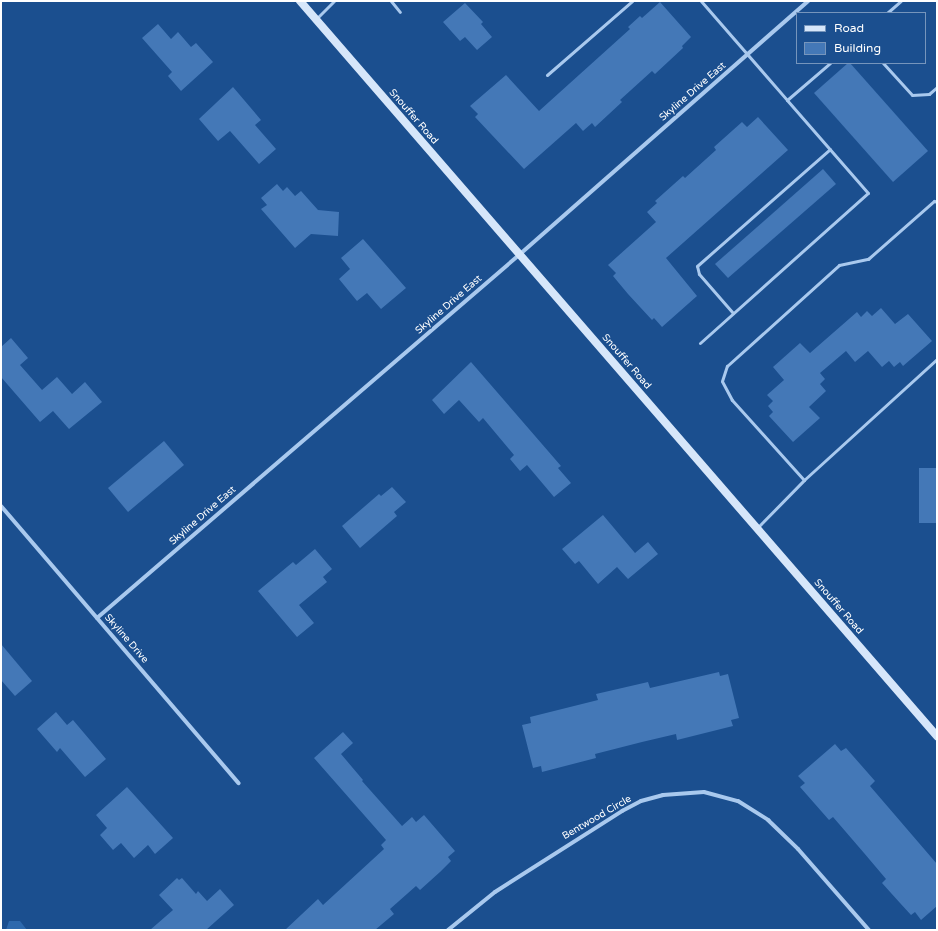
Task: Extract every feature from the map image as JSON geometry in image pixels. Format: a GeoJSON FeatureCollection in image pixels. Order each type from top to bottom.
{"type":"FeatureCollection","features":[{"type":"Feature","properties":{"kind":"main road","name":"Snouffer Road"},"geometry":{"type":"LineString","coordinates":[[300,1],[937,736]]}},
{"type":"Feature","properties":{"kind":"street","name":"Skyline Drive East"},"geometry":{"type":"LineString","coordinates":[[97,618],[519,254],[808,1]]}},
{"type":"Feature","properties":{"kind":"street","name":"Skyline Drive"},"geometry":{"type":"LineString","coordinates":[[1,506],[238,782]]}},
{"type":"Feature","properties":{"kind":"street","name":"Bentwood Circle"},"geometry":{"type":"LineString","coordinates":[[448,930],[495,892],[604,821],[642,801],[663,795],[683,792],[704,792],[738,801],[768,820],[798,848],[869,930]]}},
{"type":"Feature","properties":{"kind":"lane"},"geometry":{"type":"LineString","coordinates":[[315,19],[334,1]]}},
{"type":"Feature","properties":{"kind":"lane"},"geometry":{"type":"LineString","coordinates":[[390,1],[400,12]]}},
{"type":"Feature","properties":{"kind":"lane"},"geometry":{"type":"LineString","coordinates":[[547,75],[632,1]]}},
{"type":"Feature","properties":{"kind":"lane"},"geometry":{"type":"LineString","coordinates":[[700,343],[868,193],[701,1]]}},
{"type":"Feature","properties":{"kind":"lane"},"geometry":{"type":"LineString","coordinates":[[888,12],[901,1]]}},
{"type":"Feature","properties":{"kind":"lane"},"geometry":{"type":"LineString","coordinates":[[787,100],[829,64]]}},
{"type":"Feature","properties":{"kind":"lane"},"geometry":{"type":"LineString","coordinates":[[884,64],[912,95],[929,94],[937,87]]}},
{"type":"Feature","properties":{"kind":"lane"},"geometry":{"type":"LineString","coordinates":[[733,313],[699,274],[698,266],[830,149]]}},
{"type":"Feature","properties":{"kind":"lane"},"geometry":{"type":"LineString","coordinates":[[804,480],[732,400],[722,381],[726,366],[839,264],[868,259],[934,201],[937,202]]}},
{"type":"Feature","properties":{"kind":"lane"},"geometry":{"type":"LineString","coordinates":[[756,528],[804,480],[937,359]]}},
{"type":"Feature","properties":{"kind":"shaded area"},"geometry":{"type":"Polygon","coordinates":[[[9,921],[20,921],[27,930],[6,930],[9,921]]]}},
{"type":"Feature","properties":{"kind":"building"},"geometry":{"type":"Polygon","coordinates":[[[660,2],[691,37],[682,46],[683,48],[655,74],[652,71],[620,100],[622,102],[595,127],[592,123],[583,131],[576,123],[524,169],[475,117],[478,114],[470,106],[506,75],[539,111],[630,29],[628,27],[640,16],[642,18],[660,2]]]}},
{"type":"Feature","properties":{"kind":"building"},"geometry":{"type":"Polygon","coordinates":[[[465,3],[483,22],[481,24],[492,37],[477,50],[465,37],[460,41],[443,22],[465,3]]]}},
{"type":"Feature","properties":{"kind":"building"},"geometry":{"type":"Polygon","coordinates":[[[158,24],[171,39],[178,32],[191,47],[196,43],[213,62],[181,91],[168,76],[172,72],[142,38],[158,24]]]}},
{"type":"Feature","properties":{"kind":"building"},"geometry":{"type":"Polygon","coordinates":[[[847,64],[851,64],[928,151],[893,182],[814,93],[847,64]]]}},
{"type":"Feature","properties":{"kind":"building"},"geometry":{"type":"Polygon","coordinates":[[[233,87],[261,120],[255,125],[276,149],[259,164],[230,131],[218,141],[199,119],[233,87]]]}},
{"type":"Feature","properties":{"kind":"building"},"geometry":{"type":"Polygon","coordinates":[[[758,117],[788,150],[666,258],[697,296],[662,327],[654,318],[652,320],[628,294],[613,276],[616,273],[608,265],[656,222],[647,212],[657,203],[655,201],[683,176],[685,178],[716,150],[714,147],[742,122],[747,127],[758,117]]]}},
{"type":"Feature","properties":{"kind":"building"},"geometry":{"type":"Polygon","coordinates":[[[823,169],[836,184],[728,278],[715,264],[823,169]]]}},
{"type":"Feature","properties":{"kind":"building"},"geometry":{"type":"Polygon","coordinates":[[[277,184],[283,191],[287,187],[295,196],[301,191],[318,210],[339,212],[338,236],[311,234],[295,248],[261,209],[267,205],[261,198],[277,184]]]}},
{"type":"Feature","properties":{"kind":"building"},"geometry":{"type":"Polygon","coordinates":[[[363,239],[406,288],[381,309],[367,293],[357,301],[339,279],[350,269],[341,258],[363,239]]]}},
{"type":"Feature","properties":{"kind":"building"},"geometry":{"type":"Polygon","coordinates":[[[881,308],[895,324],[908,314],[932,341],[903,366],[900,362],[894,367],[889,361],[882,367],[868,351],[855,362],[846,351],[820,373],[825,379],[820,384],[826,391],[809,407],[820,418],[793,442],[769,416],[773,412],[768,406],[773,401],[767,395],[784,380],[773,367],[800,343],[810,353],[857,312],[861,317],[867,311],[872,316],[881,308]]]}},
{"type":"Feature","properties":{"kind":"building"},"geometry":{"type":"Polygon","coordinates":[[[11,338],[28,358],[20,365],[42,390],[57,377],[72,394],[85,382],[102,402],[69,429],[53,411],[40,422],[1,377],[1,347],[11,338]]]}},
{"type":"Feature","properties":{"kind":"building"},"geometry":{"type":"Polygon","coordinates":[[[471,362],[561,466],[558,468],[571,483],[554,497],[527,465],[520,471],[510,459],[514,455],[483,418],[479,422],[459,400],[444,414],[432,400],[471,362]]]}},
{"type":"Feature","properties":{"kind":"building"},"geometry":{"type":"Polygon","coordinates":[[[164,441],[184,465],[128,512],[108,488],[164,441]]]}},
{"type":"Feature","properties":{"kind":"building"},"geometry":{"type":"Polygon","coordinates":[[[919,468],[937,468],[937,523],[919,523],[919,468]]]}},
{"type":"Feature","properties":{"kind":"building"},"geometry":{"type":"Polygon","coordinates":[[[392,487],[406,502],[394,512],[397,516],[360,548],[342,526],[379,494],[381,496],[392,487]]]}},
{"type":"Feature","properties":{"kind":"building"},"geometry":{"type":"Polygon","coordinates":[[[603,515],[635,553],[648,542],[658,554],[628,579],[617,567],[598,584],[579,561],[575,564],[562,549],[603,515]]]}},
{"type":"Feature","properties":{"kind":"building"},"geometry":{"type":"Polygon","coordinates":[[[315,549],[332,569],[323,577],[327,582],[299,605],[314,623],[297,637],[258,591],[293,562],[296,565],[315,549]]]}},
{"type":"Feature","properties":{"kind":"building"},"geometry":{"type":"Polygon","coordinates":[[[1,644],[32,681],[15,696],[1,680],[1,644]]]}},
{"type":"Feature","properties":{"kind":"building"},"geometry":{"type":"Polygon","coordinates":[[[719,672],[720,676],[728,674],[739,718],[731,720],[733,726],[677,740],[676,734],[642,742],[595,754],[596,758],[542,772],[541,766],[533,768],[522,725],[531,723],[530,717],[598,700],[596,694],[648,682],[650,688],[719,672]]]}},
{"type":"Feature","properties":{"kind":"building"},"geometry":{"type":"Polygon","coordinates":[[[56,712],[67,725],[73,720],[106,759],[85,777],[60,748],[57,752],[37,729],[56,712]]]}},
{"type":"Feature","properties":{"kind":"building"},"geometry":{"type":"Polygon","coordinates":[[[343,732],[353,743],[341,754],[363,780],[362,781],[402,826],[412,817],[416,822],[424,815],[455,851],[448,857],[451,861],[420,890],[416,886],[390,909],[394,914],[375,930],[285,930],[318,899],[323,905],[384,849],[381,845],[386,840],[314,758],[343,732]]]}},
{"type":"Feature","properties":{"kind":"building"},"geometry":{"type":"Polygon","coordinates":[[[835,744],[841,751],[846,748],[875,781],[870,786],[937,864],[937,906],[921,920],[915,912],[911,915],[882,883],[886,879],[833,817],[829,820],[800,787],[805,783],[798,776],[835,744]]]}},
{"type":"Feature","properties":{"kind":"building"},"geometry":{"type":"Polygon","coordinates":[[[127,787],[173,838],[155,854],[148,845],[134,858],[121,843],[113,850],[100,835],[107,828],[96,815],[127,787]]]}},
{"type":"Feature","properties":{"kind":"building"},"geometry":{"type":"Polygon","coordinates":[[[177,878],[179,880],[182,878],[196,894],[198,891],[207,901],[220,889],[234,905],[206,930],[150,930],[173,910],[159,895],[177,878]]]}}]}
